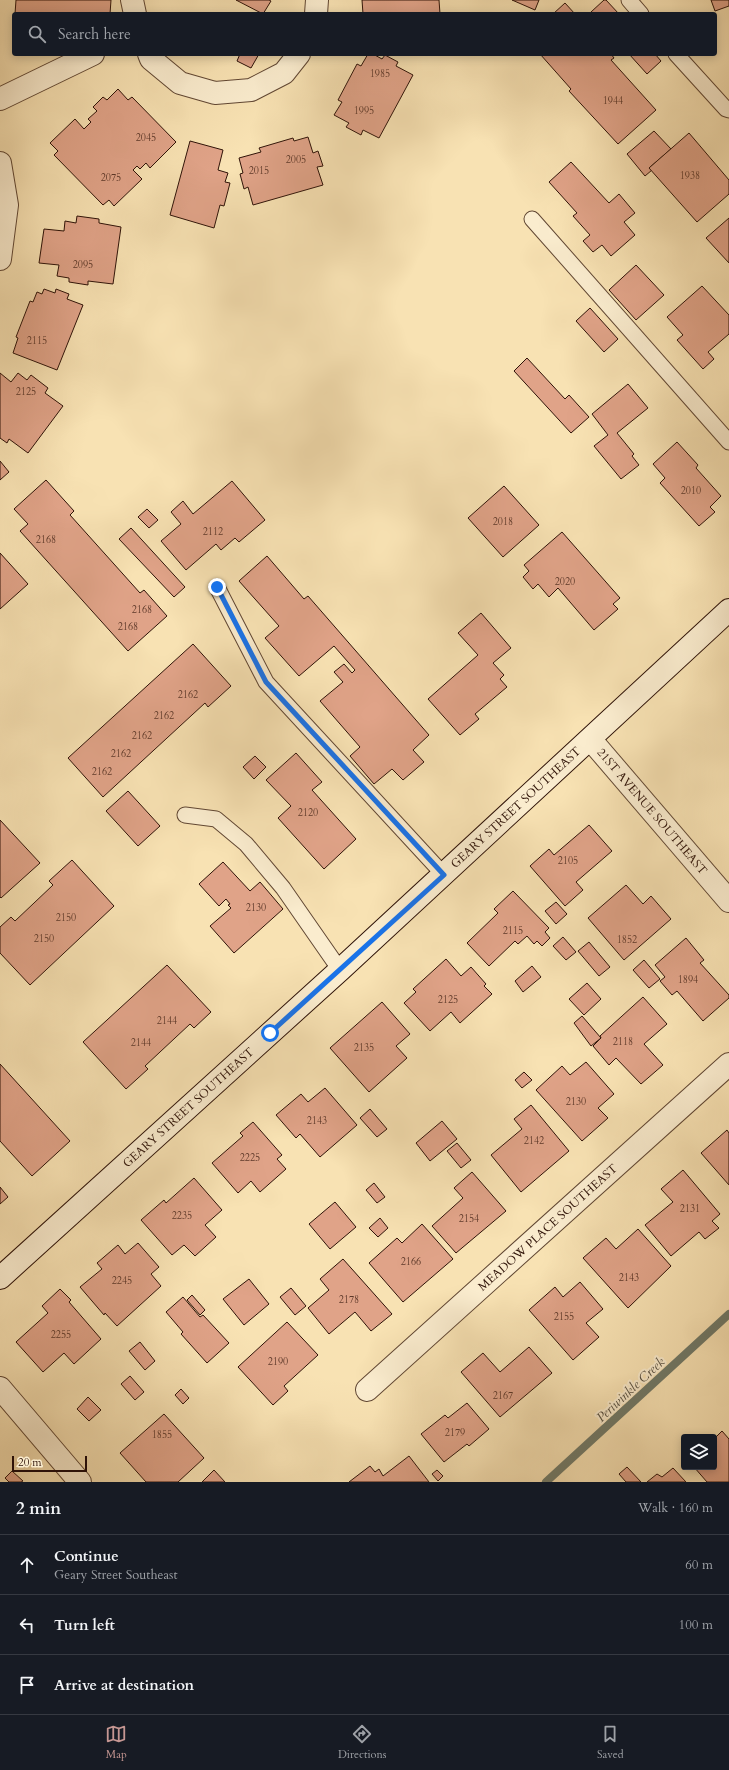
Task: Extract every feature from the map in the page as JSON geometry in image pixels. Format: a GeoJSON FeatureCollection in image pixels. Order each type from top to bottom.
{"type":"FeatureCollection","features":[{"type":"Feature","properties":{"kind":"street"},"geometry":{"type":"LineString","coordinates":[[132,0],[135,12]]}},
{"type":"Feature","properties":{"kind":"street"},"geometry":{"type":"LineString","coordinates":[[316,12],[317,0]]}},
{"type":"Feature","properties":{"kind":"street"},"geometry":{"type":"LineString","coordinates":[[0,99],[89,56]]}},
{"type":"Feature","properties":{"kind":"street"},"geometry":{"type":"LineString","coordinates":[[150,56],[151,59],[180,83],[215,93],[251,90],[284,73],[297,56]]}},
{"type":"Feature","properties":{"kind":"street"},"geometry":{"type":"LineString","coordinates":[[0,162],[7,204],[0,258]]}},
{"type":"Feature","properties":{"kind":"street","name":"GEARY STREET SOUTHEAST"},"geometry":{"type":"LineString","coordinates":[[0,1278],[444,875],[591,740],[729,610]]}},
{"type":"Feature","properties":{"kind":"street","name":"21ST AVENUE SOUTHEAST"},"geometry":{"type":"LineString","coordinates":[[591,740],[729,901]]}},
{"type":"Feature","properties":{"kind":"street","name":"MEADOW PLACE SOUTHEAST"},"geometry":{"type":"LineString","coordinates":[[367,1390],[729,1064]]}},
{"type":"Feature","properties":{"kind":"street"},"geometry":{"type":"LineString","coordinates":[[0,1388],[80,1482]]}},
{"type":"Feature","properties":{"kind":"lane"},"geometry":{"type":"LineString","coordinates":[[629,0],[639,12]]}},
{"type":"Feature","properties":{"kind":"lane"},"geometry":{"type":"LineString","coordinates":[[678,56],[726,109],[729,110]]}},
{"type":"Feature","properties":{"kind":"lane"},"geometry":{"type":"LineString","coordinates":[[532,219],[729,442]]}},
{"type":"Feature","properties":{"kind":"lane"},"geometry":{"type":"LineString","coordinates":[[217,587],[266,682],[444,875]]}},
{"type":"Feature","properties":{"kind":"lane"},"geometry":{"type":"LineString","coordinates":[[185,815],[216,819],[246,844],[283,888],[340,970]]}},
{"type":"Feature","properties":{"kind":"building"},"geometry":{"type":"Polygon","coordinates":[[[16,0],[111,0],[110,12],[15,12],[16,0]]]}},
{"type":"Feature","properties":{"kind":"building"},"geometry":{"type":"Polygon","coordinates":[[[236,0],[271,1],[264,12],[259,12],[236,0]]]}},
{"type":"Feature","properties":{"kind":"building"},"geometry":{"type":"Polygon","coordinates":[[[362,0],[439,0],[440,12],[363,12],[362,0]]]}},
{"type":"Feature","properties":{"kind":"building"},"geometry":{"type":"Polygon","coordinates":[[[512,0],[539,0],[535,10],[512,0]]]}},
{"type":"Feature","properties":{"kind":"building"},"geometry":{"type":"Polygon","coordinates":[[[604,0],[606,0],[617,12],[591,12],[604,0]]]}},
{"type":"Feature","properties":{"kind":"building"},"geometry":{"type":"Polygon","coordinates":[[[711,0],[729,0],[729,6],[715,11],[711,0]]]}},
{"type":"Feature","properties":{"kind":"building"},"geometry":{"type":"Polygon","coordinates":[[[565,3],[573,12],[555,12],[565,3]]]}},
{"type":"Feature","properties":{"kind":"building"},"geometry":{"type":"Polygon","coordinates":[[[239,56],[258,56],[251,68],[237,61],[239,56]]]}},
{"type":"Feature","properties":{"kind":"building"},"geometry":{"type":"Polygon","coordinates":[[[367,56],[377,56],[382,59],[384,56],[387,56],[398,62],[396,66],[413,75],[379,138],[363,130],[361,135],[346,127],[349,123],[334,115],[342,102],[338,100],[357,64],[361,66],[367,56]]]}},
{"type":"Feature","properties":{"kind":"building"},"geometry":{"type":"Polygon","coordinates":[[[542,56],[612,56],[614,58],[611,60],[656,110],[618,144],[569,91],[571,89],[542,56]]]}},
{"type":"Feature","properties":{"kind":"building"},"geometry":{"type":"Polygon","coordinates":[[[631,56],[657,56],[661,61],[647,74],[631,56]]]}},
{"type":"Feature","properties":{"kind":"building"},"geometry":{"type":"Polygon","coordinates":[[[118,89],[128,100],[132,97],[176,142],[150,168],[146,163],[140,169],[137,166],[133,170],[142,179],[114,206],[109,200],[103,205],[54,155],[58,151],[50,143],[75,119],[84,129],[91,122],[88,119],[97,111],[93,107],[103,97],[107,100],[118,89]]]}},
{"type":"Feature","properties":{"kind":"building"},"geometry":{"type":"Polygon","coordinates":[[[654,131],[671,149],[649,168],[652,170],[645,176],[627,154],[654,131]]]}},
{"type":"Feature","properties":{"kind":"building"},"geometry":{"type":"Polygon","coordinates":[[[689,133],[729,180],[729,194],[697,222],[649,168],[689,133]]]}},
{"type":"Feature","properties":{"kind":"building"},"geometry":{"type":"Polygon","coordinates":[[[308,137],[313,153],[318,151],[323,166],[317,167],[323,185],[253,205],[248,187],[244,189],[240,174],[243,173],[239,158],[261,152],[259,148],[293,138],[294,141],[308,137]]]}},
{"type":"Feature","properties":{"kind":"building"},"geometry":{"type":"Polygon","coordinates":[[[190,141],[223,150],[218,170],[228,173],[225,182],[230,183],[224,206],[220,205],[214,228],[170,215],[190,141]]]}},
{"type":"Feature","properties":{"kind":"building"},"geometry":{"type":"Polygon","coordinates":[[[571,162],[609,203],[619,194],[635,213],[624,222],[635,235],[611,256],[602,245],[593,252],[583,241],[590,235],[573,216],[577,213],[549,182],[571,162]]]}},
{"type":"Feature","properties":{"kind":"building"},"geometry":{"type":"Polygon","coordinates":[[[77,216],[99,219],[99,223],[121,227],[113,284],[88,281],[88,285],[69,282],[69,278],[57,276],[59,265],[39,263],[44,229],[64,231],[65,221],[76,223],[77,216]]]}},
{"type":"Feature","properties":{"kind":"building"},"geometry":{"type":"Polygon","coordinates":[[[729,218],[729,263],[706,238],[729,218]]]}},
{"type":"Feature","properties":{"kind":"building"},"geometry":{"type":"Polygon","coordinates":[[[636,265],[664,295],[636,320],[609,290],[636,265]]]}},
{"type":"Feature","properties":{"kind":"building"},"geometry":{"type":"Polygon","coordinates":[[[702,286],[729,315],[729,334],[708,352],[714,359],[703,369],[677,340],[683,335],[667,317],[702,286]]]}},
{"type":"Feature","properties":{"kind":"building"},"geometry":{"type":"Polygon","coordinates":[[[44,289],[55,293],[56,289],[69,294],[67,299],[83,305],[57,370],[13,353],[18,338],[16,337],[30,301],[33,302],[37,292],[42,294],[44,289]]]}},
{"type":"Feature","properties":{"kind":"building"},"geometry":{"type":"Polygon","coordinates":[[[590,308],[618,339],[604,352],[576,321],[590,308]]]}},
{"type":"Feature","properties":{"kind":"building"},"geometry":{"type":"Polygon","coordinates":[[[527,358],[565,399],[569,395],[589,417],[571,433],[514,371],[527,358]]]}},
{"type":"Feature","properties":{"kind":"building"},"geometry":{"type":"Polygon","coordinates":[[[0,373],[11,382],[18,373],[27,380],[31,375],[48,388],[45,393],[63,406],[28,453],[9,439],[7,443],[0,438],[0,373]]]}},
{"type":"Feature","properties":{"kind":"building"},"geometry":{"type":"Polygon","coordinates":[[[628,384],[648,408],[617,433],[634,454],[632,456],[639,465],[621,479],[594,446],[608,435],[592,414],[628,384]]]}},
{"type":"Feature","properties":{"kind":"building"},"geometry":{"type":"Polygon","coordinates":[[[677,442],[698,465],[696,468],[721,496],[710,507],[715,512],[699,526],[660,483],[665,478],[653,464],[677,442]]]}},
{"type":"Feature","properties":{"kind":"building"},"geometry":{"type":"Polygon","coordinates":[[[0,461],[9,472],[0,480],[0,461]]]}},
{"type":"Feature","properties":{"kind":"building"},"geometry":{"type":"Polygon","coordinates":[[[46,480],[74,511],[70,515],[140,593],[144,590],[167,616],[128,651],[20,531],[28,524],[14,509],[46,480]]]}},
{"type":"Feature","properties":{"kind":"building"},"geometry":{"type":"Polygon","coordinates":[[[232,481],[265,520],[239,542],[235,538],[221,550],[216,544],[186,570],[161,541],[181,524],[171,512],[183,501],[193,514],[232,481]]]}},
{"type":"Feature","properties":{"kind":"building"},"geometry":{"type":"Polygon","coordinates":[[[504,486],[539,525],[503,557],[468,518],[504,486]]]}},
{"type":"Feature","properties":{"kind":"building"},"geometry":{"type":"Polygon","coordinates":[[[147,509],[158,520],[149,528],[138,517],[147,509]]]}},
{"type":"Feature","properties":{"kind":"building"},"geometry":{"type":"Polygon","coordinates":[[[131,528],[185,587],[174,597],[119,539],[131,528]]]}},
{"type":"Feature","properties":{"kind":"building"},"geometry":{"type":"Polygon","coordinates":[[[562,532],[620,598],[613,604],[618,609],[594,630],[558,588],[549,597],[538,584],[533,589],[523,577],[529,571],[524,565],[562,532]]]}},
{"type":"Feature","properties":{"kind":"building"},"geometry":{"type":"Polygon","coordinates":[[[0,553],[28,584],[0,609],[0,553]]]}},
{"type":"Feature","properties":{"kind":"building"},"geometry":{"type":"Polygon","coordinates":[[[267,556],[304,599],[308,596],[429,735],[413,750],[424,762],[403,780],[392,769],[374,784],[350,756],[360,747],[320,701],[343,682],[334,672],[344,664],[352,673],[355,670],[334,646],[299,676],[265,638],[279,626],[239,581],[267,556]]]}},
{"type":"Feature","properties":{"kind":"building"},"geometry":{"type":"Polygon","coordinates":[[[481,613],[511,648],[493,663],[504,675],[500,679],[507,687],[475,714],[479,719],[460,735],[428,699],[478,655],[458,633],[481,613]]]}},
{"type":"Feature","properties":{"kind":"building"},"geometry":{"type":"Polygon","coordinates":[[[193,644],[231,686],[208,707],[205,703],[103,797],[68,758],[193,644]]]}},
{"type":"Feature","properties":{"kind":"building"},"geometry":{"type":"Polygon","coordinates":[[[296,753],[322,782],[312,790],[356,839],[324,869],[278,818],[291,806],[266,780],[296,753]]]}},
{"type":"Feature","properties":{"kind":"building"},"geometry":{"type":"Polygon","coordinates":[[[255,756],[266,767],[254,779],[243,767],[255,756]]]}},
{"type":"Feature","properties":{"kind":"building"},"geometry":{"type":"Polygon","coordinates":[[[128,791],[160,826],[138,846],[106,811],[128,791]]]}},
{"type":"Feature","properties":{"kind":"building"},"geometry":{"type":"Polygon","coordinates":[[[0,820],[40,863],[1,898],[0,897],[0,820]]]}},
{"type":"Feature","properties":{"kind":"building"},"geometry":{"type":"Polygon","coordinates":[[[589,825],[612,851],[576,882],[583,890],[565,906],[530,866],[549,849],[554,855],[589,825]]]}},
{"type":"Feature","properties":{"kind":"building"},"geometry":{"type":"Polygon","coordinates":[[[72,860],[114,906],[30,985],[0,953],[0,927],[11,917],[15,921],[53,885],[49,881],[72,860]]]}},
{"type":"Feature","properties":{"kind":"building"},"geometry":{"type":"Polygon","coordinates":[[[223,862],[250,891],[260,882],[283,909],[234,953],[210,926],[231,908],[228,905],[230,904],[226,899],[219,906],[199,884],[223,862]]]}},
{"type":"Feature","properties":{"kind":"building"},"geometry":{"type":"Polygon","coordinates":[[[626,885],[643,904],[651,896],[671,919],[624,960],[588,918],[626,885]]]}},
{"type":"Feature","properties":{"kind":"building"},"geometry":{"type":"Polygon","coordinates":[[[513,891],[549,928],[545,932],[550,938],[542,946],[537,941],[534,944],[527,936],[518,944],[515,941],[489,966],[467,943],[498,913],[494,909],[513,891]]]}},
{"type":"Feature","properties":{"kind":"building"},"geometry":{"type":"Polygon","coordinates":[[[556,902],[567,914],[556,924],[545,911],[556,902]]]}},
{"type":"Feature","properties":{"kind":"building"},"geometry":{"type":"Polygon","coordinates":[[[563,937],[576,952],[566,960],[553,946],[563,937]]]}},
{"type":"Feature","properties":{"kind":"building"},"geometry":{"type":"Polygon","coordinates":[[[686,938],[704,960],[700,963],[729,995],[729,998],[703,1021],[677,991],[672,995],[660,981],[665,977],[655,965],[686,938]]]}},
{"type":"Feature","properties":{"kind":"building"},"geometry":{"type":"Polygon","coordinates":[[[589,942],[610,967],[599,976],[578,951],[589,942]]]}},
{"type":"Feature","properties":{"kind":"building"},"geometry":{"type":"Polygon","coordinates":[[[446,959],[461,976],[471,967],[486,984],[484,986],[492,994],[460,1023],[451,1012],[430,1031],[404,1003],[416,992],[413,989],[446,959]]]}},
{"type":"Feature","properties":{"kind":"building"},"geometry":{"type":"Polygon","coordinates":[[[644,960],[660,979],[649,988],[633,970],[644,960]]]}},
{"type":"Feature","properties":{"kind":"building"},"geometry":{"type":"Polygon","coordinates":[[[167,965],[211,1012],[194,1028],[190,1024],[145,1066],[148,1069],[126,1089],[83,1042],[167,965]]]}},
{"type":"Feature","properties":{"kind":"building"},"geometry":{"type":"Polygon","coordinates":[[[532,966],[541,977],[523,992],[515,981],[532,966]]]}},
{"type":"Feature","properties":{"kind":"building"},"geometry":{"type":"Polygon","coordinates":[[[587,983],[601,999],[584,1015],[569,999],[587,983]]]}},
{"type":"Feature","properties":{"kind":"building"},"geometry":{"type":"Polygon","coordinates":[[[643,997],[667,1024],[644,1044],[663,1065],[641,1084],[616,1058],[609,1065],[593,1046],[601,1038],[600,1036],[643,997]]]}},
{"type":"Feature","properties":{"kind":"building"},"geometry":{"type":"Polygon","coordinates":[[[382,1002],[410,1034],[396,1046],[407,1058],[369,1092],[330,1048],[382,1002]]]}},
{"type":"Feature","properties":{"kind":"building"},"geometry":{"type":"Polygon","coordinates":[[[582,1016],[601,1038],[591,1046],[574,1023],[582,1016]]]}},
{"type":"Feature","properties":{"kind":"building"},"geometry":{"type":"Polygon","coordinates":[[[586,1062],[614,1094],[598,1108],[608,1118],[582,1141],[536,1090],[562,1066],[570,1075],[586,1062]]]}},
{"type":"Feature","properties":{"kind":"building"},"geometry":{"type":"Polygon","coordinates":[[[0,1064],[70,1141],[32,1176],[0,1141],[0,1064]]]}},
{"type":"Feature","properties":{"kind":"building"},"geometry":{"type":"Polygon","coordinates":[[[524,1072],[532,1080],[522,1088],[515,1080],[524,1072]]]}},
{"type":"Feature","properties":{"kind":"building"},"geometry":{"type":"Polygon","coordinates":[[[325,1088],[357,1125],[320,1157],[300,1134],[296,1138],[276,1115],[301,1094],[308,1102],[325,1088]]]}},
{"type":"Feature","properties":{"kind":"building"},"geometry":{"type":"Polygon","coordinates":[[[531,1105],[569,1151],[521,1192],[491,1155],[522,1129],[514,1119],[531,1105]]]}},
{"type":"Feature","properties":{"kind":"building"},"geometry":{"type":"Polygon","coordinates":[[[370,1109],[387,1129],[377,1137],[360,1118],[370,1109]]]}},
{"type":"Feature","properties":{"kind":"building"},"geometry":{"type":"Polygon","coordinates":[[[442,1121],[457,1139],[430,1161],[416,1143],[442,1121]]]}},
{"type":"Feature","properties":{"kind":"building"},"geometry":{"type":"Polygon","coordinates":[[[253,1122],[282,1155],[277,1159],[286,1169],[260,1192],[251,1181],[238,1193],[212,1163],[243,1136],[240,1133],[253,1122]]]}},
{"type":"Feature","properties":{"kind":"building"},"geometry":{"type":"Polygon","coordinates":[[[727,1130],[729,1133],[729,1185],[701,1153],[727,1130]]]}},
{"type":"Feature","properties":{"kind":"building"},"geometry":{"type":"Polygon","coordinates":[[[457,1143],[471,1160],[461,1168],[447,1151],[457,1143]]]}},
{"type":"Feature","properties":{"kind":"building"},"geometry":{"type":"Polygon","coordinates":[[[683,1170],[720,1214],[712,1221],[719,1228],[705,1239],[699,1232],[671,1256],[645,1225],[673,1202],[661,1189],[683,1170]]]}},
{"type":"Feature","properties":{"kind":"building"},"geometry":{"type":"Polygon","coordinates":[[[472,1172],[506,1211],[456,1253],[432,1226],[463,1198],[454,1188],[472,1172]]]}},
{"type":"Feature","properties":{"kind":"building"},"geometry":{"type":"Polygon","coordinates":[[[194,1178],[222,1210],[205,1225],[216,1237],[195,1256],[184,1245],[172,1255],[141,1220],[164,1200],[166,1203],[194,1178]]]}},
{"type":"Feature","properties":{"kind":"building"},"geometry":{"type":"Polygon","coordinates":[[[374,1183],[385,1197],[377,1203],[366,1190],[374,1183]]]}},
{"type":"Feature","properties":{"kind":"building"},"geometry":{"type":"Polygon","coordinates":[[[0,1187],[8,1197],[0,1204],[0,1187]]]}},
{"type":"Feature","properties":{"kind":"building"},"geometry":{"type":"Polygon","coordinates":[[[335,1202],[356,1227],[330,1249],[309,1224],[335,1202]]]}},
{"type":"Feature","properties":{"kind":"building"},"geometry":{"type":"Polygon","coordinates":[[[380,1218],[388,1228],[378,1237],[369,1228],[380,1218]]]}},
{"type":"Feature","properties":{"kind":"building"},"geometry":{"type":"Polygon","coordinates":[[[422,1224],[453,1259],[403,1302],[369,1263],[397,1238],[402,1243],[422,1224]]]}},
{"type":"Feature","properties":{"kind":"building"},"geometry":{"type":"Polygon","coordinates":[[[638,1229],[671,1266],[628,1308],[583,1258],[606,1238],[616,1249],[638,1229]]]}},
{"type":"Feature","properties":{"kind":"building"},"geometry":{"type":"Polygon","coordinates":[[[138,1243],[159,1267],[151,1274],[161,1286],[117,1326],[105,1313],[104,1315],[80,1287],[102,1269],[97,1263],[118,1245],[125,1254],[138,1243]]]}},
{"type":"Feature","properties":{"kind":"building"},"geometry":{"type":"Polygon","coordinates":[[[343,1259],[392,1314],[371,1331],[355,1312],[329,1334],[308,1308],[329,1290],[320,1279],[343,1259]]]}},
{"type":"Feature","properties":{"kind":"building"},"geometry":{"type":"Polygon","coordinates":[[[249,1279],[269,1304],[244,1325],[223,1299],[249,1279]]]}},
{"type":"Feature","properties":{"kind":"building"},"geometry":{"type":"Polygon","coordinates":[[[580,1282],[603,1309],[586,1323],[599,1337],[573,1360],[529,1310],[555,1287],[563,1297],[580,1282]]]}},
{"type":"Feature","properties":{"kind":"building"},"geometry":{"type":"Polygon","coordinates":[[[291,1288],[306,1306],[295,1315],[280,1297],[291,1288]]]}},
{"type":"Feature","properties":{"kind":"building"},"geometry":{"type":"Polygon","coordinates":[[[60,1289],[71,1300],[69,1302],[101,1339],[74,1364],[64,1353],[43,1372],[16,1342],[48,1313],[42,1306],[60,1289]]]}},
{"type":"Feature","properties":{"kind":"building"},"geometry":{"type":"Polygon","coordinates":[[[192,1295],[205,1310],[200,1315],[187,1300],[192,1295]]]}},
{"type":"Feature","properties":{"kind":"building"},"geometry":{"type":"Polygon","coordinates":[[[183,1297],[200,1317],[203,1315],[229,1343],[207,1363],[181,1334],[183,1332],[166,1312],[183,1297]]]}},
{"type":"Feature","properties":{"kind":"building"},"geometry":{"type":"Polygon","coordinates":[[[287,1322],[318,1355],[284,1386],[288,1391],[273,1405],[238,1367],[287,1322]]]}},
{"type":"Feature","properties":{"kind":"building"},"geometry":{"type":"Polygon","coordinates":[[[140,1342],[155,1361],[145,1370],[129,1351],[140,1342]]]}},
{"type":"Feature","properties":{"kind":"building"},"geometry":{"type":"Polygon","coordinates":[[[529,1347],[552,1373],[500,1417],[461,1372],[483,1353],[500,1372],[529,1347]]]}},
{"type":"Feature","properties":{"kind":"building"},"geometry":{"type":"Polygon","coordinates":[[[130,1376],[144,1392],[135,1400],[121,1384],[130,1376]]]}},
{"type":"Feature","properties":{"kind":"building"},"geometry":{"type":"Polygon","coordinates":[[[181,1389],[189,1398],[183,1404],[175,1395],[181,1389]]]}},
{"type":"Feature","properties":{"kind":"building"},"geometry":{"type":"Polygon","coordinates":[[[88,1397],[101,1410],[89,1421],[77,1409],[88,1397]]]}},
{"type":"Feature","properties":{"kind":"building"},"geometry":{"type":"Polygon","coordinates":[[[467,1403],[489,1429],[469,1446],[467,1444],[444,1462],[421,1434],[445,1415],[448,1418],[467,1403]]]}},
{"type":"Feature","properties":{"kind":"building"},"geometry":{"type":"Polygon","coordinates":[[[164,1414],[204,1458],[178,1482],[146,1482],[120,1453],[164,1414]]]}},
{"type":"Feature","properties":{"kind":"building"},"geometry":{"type":"Polygon","coordinates":[[[722,1431],[729,1439],[729,1482],[707,1482],[697,1470],[717,1470],[717,1436],[722,1431]]]}},
{"type":"Feature","properties":{"kind":"building"},"geometry":{"type":"Polygon","coordinates":[[[409,1456],[429,1482],[349,1482],[370,1466],[375,1472],[379,1469],[383,1476],[409,1456]]]}},
{"type":"Feature","properties":{"kind":"building"},"geometry":{"type":"Polygon","coordinates":[[[627,1467],[641,1482],[626,1482],[619,1474],[627,1467]]]}},
{"type":"Feature","properties":{"kind":"building"},"geometry":{"type":"Polygon","coordinates":[[[673,1468],[686,1482],[647,1482],[657,1474],[662,1477],[673,1468]]]}},
{"type":"Feature","properties":{"kind":"building"},"geometry":{"type":"Polygon","coordinates":[[[214,1470],[225,1482],[202,1482],[214,1470]]]}},
{"type":"Feature","properties":{"kind":"building"},"geometry":{"type":"Polygon","coordinates":[[[437,1470],[443,1476],[438,1481],[432,1474],[437,1470]]]}},
{"type":"Feature","properties":{"kind":"building"},"geometry":{"type":"Polygon","coordinates":[[[12,1471],[23,1481],[9,1482],[5,1478],[12,1471]]]}},
{"type":"Feature","properties":{"kind":"waterway","name":"Periwinkle Creek"},"geometry":{"type":"LineString","coordinates":[[546,1482],[729,1314]]}},
{"type":"Feature","properties":{"kind":"route"},"geometry":{"type":"LineString","coordinates":[[217,587],[266,682],[444,875],[270,1033]]}}]}
